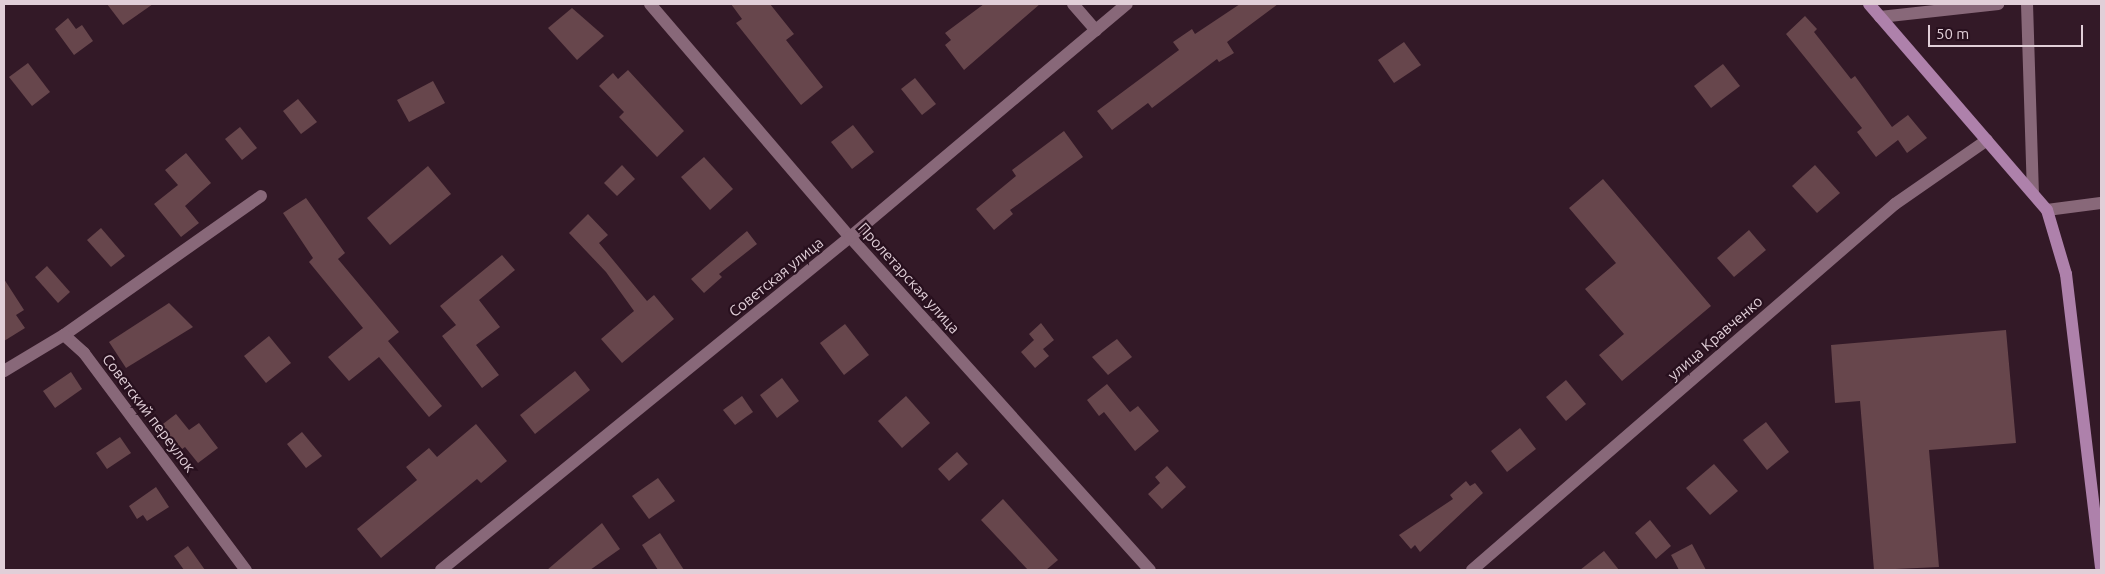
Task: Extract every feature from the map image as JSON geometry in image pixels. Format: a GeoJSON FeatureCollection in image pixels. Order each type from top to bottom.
{"type":"FeatureCollection","features":[{"type":"Feature","properties":{"kind":"main road"},"geometry":{"type":"LineString","coordinates":[[1869,4],[2033,192],[2046,210],[2066,274],[2101,567]]}},
{"type":"Feature","properties":{"kind":"street","name":"Пролетарская улица"},"geometry":{"type":"LineString","coordinates":[[650,4],[850,237],[1150,570]]}},
{"type":"Feature","properties":{"kind":"street"},"geometry":{"type":"LineString","coordinates":[[1073,4],[1096,30]]}},
{"type":"Feature","properties":{"kind":"street","name":"Советская улица"},"geometry":{"type":"LineString","coordinates":[[441,570],[850,237],[1127,4]]}},
{"type":"Feature","properties":{"kind":"street"},"geometry":{"type":"LineString","coordinates":[[1880,17],[1998,4]]}},
{"type":"Feature","properties":{"kind":"street"},"geometry":{"type":"LineString","coordinates":[[2027,4],[2033,192]]}},
{"type":"Feature","properties":{"kind":"street","name":"улица Кравченко"},"geometry":{"type":"LineString","coordinates":[[1472,570],[1895,204],[1987,140]]}},
{"type":"Feature","properties":{"kind":"street"},"geometry":{"type":"LineString","coordinates":[[4,371],[64,335],[261,196]]}},
{"type":"Feature","properties":{"kind":"street"},"geometry":{"type":"LineString","coordinates":[[2046,210],[2101,204]]}},
{"type":"Feature","properties":{"kind":"street","name":"Советский переулок"},"geometry":{"type":"LineString","coordinates":[[64,335],[84,352],[246,570]]}},
{"type":"Feature","properties":{"kind":"building"},"geometry":{"type":"Polygon","coordinates":[[[107,4],[153,4],[123,25],[107,4]]]}},
{"type":"Feature","properties":{"kind":"building"},"geometry":{"type":"Polygon","coordinates":[[[731,4],[770,4],[794,34],[786,40],[823,87],[801,105],[736,23],[742,19],[731,4]]]}},
{"type":"Feature","properties":{"kind":"building"},"geometry":{"type":"Polygon","coordinates":[[[984,4],[1040,4],[964,70],[945,45],[951,40],[945,33],[984,4]]]}},
{"type":"Feature","properties":{"kind":"building"},"geometry":{"type":"Polygon","coordinates":[[[1240,4],[1278,4],[1227,42],[1234,53],[1219,62],[1217,59],[1152,108],[1148,103],[1112,130],[1097,111],[1179,50],[1173,42],[1192,29],[1195,34],[1240,4]]]}},
{"type":"Feature","properties":{"kind":"building"},"geometry":{"type":"Polygon","coordinates":[[[572,8],[604,36],[577,60],[548,28],[572,8]]]}},
{"type":"Feature","properties":{"kind":"building"},"geometry":{"type":"Polygon","coordinates":[[[1805,16],[1817,29],[1814,32],[1851,79],[1855,76],[1892,127],[1908,115],[1927,138],[1907,153],[1898,140],[1876,157],[1857,132],[1862,128],[1786,34],[1805,16]]]}},
{"type":"Feature","properties":{"kind":"building"},"geometry":{"type":"Polygon","coordinates":[[[68,18],[76,29],[82,25],[93,41],[74,55],[55,29],[68,18]]]}},
{"type":"Feature","properties":{"kind":"building"},"geometry":{"type":"Polygon","coordinates":[[[1404,42],[1421,65],[1394,83],[1378,60],[1404,42]]]}},
{"type":"Feature","properties":{"kind":"building"},"geometry":{"type":"Polygon","coordinates":[[[28,63],[50,92],[32,106],[9,77],[28,63]]]}},
{"type":"Feature","properties":{"kind":"building"},"geometry":{"type":"Polygon","coordinates":[[[1723,64],[1740,86],[1711,108],[1694,86],[1723,64]]]}},
{"type":"Feature","properties":{"kind":"building"},"geometry":{"type":"Polygon","coordinates":[[[628,70],[684,131],[657,157],[619,117],[624,112],[599,86],[613,73],[618,79],[628,70]]]}},
{"type":"Feature","properties":{"kind":"building"},"geometry":{"type":"Polygon","coordinates":[[[915,78],[936,104],[922,115],[901,89],[915,78]]]}},
{"type":"Feature","properties":{"kind":"building"},"geometry":{"type":"Polygon","coordinates":[[[433,81],[445,103],[409,122],[397,100],[433,81]]]}},
{"type":"Feature","properties":{"kind":"building"},"geometry":{"type":"Polygon","coordinates":[[[298,99],[317,122],[301,134],[283,111],[298,99]]]}},
{"type":"Feature","properties":{"kind":"building"},"geometry":{"type":"Polygon","coordinates":[[[853,125],[874,152],[852,169],[831,142],[853,125]]]}},
{"type":"Feature","properties":{"kind":"building"},"geometry":{"type":"Polygon","coordinates":[[[240,127],[257,148],[242,160],[225,139],[240,127]]]}},
{"type":"Feature","properties":{"kind":"building"},"geometry":{"type":"Polygon","coordinates":[[[1064,131],[1083,157],[1010,210],[1013,214],[994,230],[976,209],[1016,176],[1012,170],[1064,131]]]}},
{"type":"Feature","properties":{"kind":"building"},"geometry":{"type":"Polygon","coordinates":[[[186,153],[211,183],[185,206],[199,223],[181,237],[154,204],[178,185],[165,170],[186,153]]]}},
{"type":"Feature","properties":{"kind":"building"},"geometry":{"type":"Polygon","coordinates":[[[704,157],[733,189],[710,210],[681,177],[704,157]]]}},
{"type":"Feature","properties":{"kind":"building"},"geometry":{"type":"Polygon","coordinates":[[[622,165],[635,179],[617,196],[604,183],[622,165]]]}},
{"type":"Feature","properties":{"kind":"building"},"geometry":{"type":"Polygon","coordinates":[[[1815,165],[1840,193],[1817,213],[1792,186],[1815,165]]]}},
{"type":"Feature","properties":{"kind":"building"},"geometry":{"type":"Polygon","coordinates":[[[428,166],[451,194],[390,245],[367,218],[428,166]]]}},
{"type":"Feature","properties":{"kind":"building"},"geometry":{"type":"Polygon","coordinates":[[[1603,179],[1711,306],[1622,381],[1599,355],[1624,334],[1585,289],[1616,263],[1569,208],[1603,179]]]}},
{"type":"Feature","properties":{"kind":"building"},"geometry":{"type":"Polygon","coordinates":[[[306,198],[345,253],[338,259],[399,332],[388,341],[442,406],[429,417],[379,357],[349,381],[328,357],[363,328],[309,262],[313,258],[283,213],[306,198]]]}},
{"type":"Feature","properties":{"kind":"building"},"geometry":{"type":"Polygon","coordinates":[[[588,214],[608,235],[599,243],[647,301],[654,295],[674,319],[622,363],[601,339],[634,311],[606,272],[569,233],[588,214]]]}},
{"type":"Feature","properties":{"kind":"building"},"geometry":{"type":"Polygon","coordinates":[[[101,228],[125,256],[111,267],[87,240],[101,228]]]}},
{"type":"Feature","properties":{"kind":"building"},"geometry":{"type":"Polygon","coordinates":[[[1749,230],[1766,250],[1734,277],[1717,258],[1749,230]]]}},
{"type":"Feature","properties":{"kind":"building"},"geometry":{"type":"Polygon","coordinates":[[[747,231],[757,244],[719,274],[722,277],[704,293],[691,279],[747,231]]]}},
{"type":"Feature","properties":{"kind":"building"},"geometry":{"type":"Polygon","coordinates":[[[502,255],[515,270],[479,300],[500,327],[476,345],[499,375],[482,388],[442,336],[456,325],[440,306],[502,255]]]}},
{"type":"Feature","properties":{"kind":"building"},"geometry":{"type":"Polygon","coordinates":[[[47,266],[70,292],[58,303],[35,277],[47,266]]]}},
{"type":"Feature","properties":{"kind":"building"},"geometry":{"type":"Polygon","coordinates":[[[4,279],[24,310],[16,315],[25,328],[4,341],[4,279]]]}},
{"type":"Feature","properties":{"kind":"building"},"geometry":{"type":"Polygon","coordinates":[[[169,303],[193,327],[126,368],[109,342],[169,303]]]}},
{"type":"Feature","properties":{"kind":"building"},"geometry":{"type":"Polygon","coordinates":[[[1041,323],[1054,340],[1043,349],[1049,356],[1035,368],[1021,352],[1034,340],[1029,334],[1041,323]]]}},
{"type":"Feature","properties":{"kind":"building"},"geometry":{"type":"Polygon","coordinates":[[[845,324],[869,355],[844,375],[820,343],[845,324]]]}},
{"type":"Feature","properties":{"kind":"building"},"geometry":{"type":"Polygon","coordinates":[[[2006,330],[2016,443],[1929,450],[1939,567],[1874,570],[1860,401],[1835,403],[1831,345],[2006,330]]]}},
{"type":"Feature","properties":{"kind":"building"},"geometry":{"type":"Polygon","coordinates":[[[269,336],[291,363],[266,383],[244,356],[269,336]]]}},
{"type":"Feature","properties":{"kind":"building"},"geometry":{"type":"Polygon","coordinates":[[[1117,339],[1132,357],[1108,375],[1092,357],[1117,339]]]}},
{"type":"Feature","properties":{"kind":"building"},"geometry":{"type":"Polygon","coordinates":[[[575,371],[590,390],[535,434],[520,415],[575,371]]]}},
{"type":"Feature","properties":{"kind":"building"},"geometry":{"type":"Polygon","coordinates":[[[71,372],[82,389],[55,408],[43,391],[71,372]]]}},
{"type":"Feature","properties":{"kind":"building"},"geometry":{"type":"Polygon","coordinates":[[[782,378],[799,401],[777,418],[760,395],[782,378]]]}},
{"type":"Feature","properties":{"kind":"building"},"geometry":{"type":"Polygon","coordinates":[[[1566,380],[1586,404],[1566,421],[1546,397],[1566,380]]]}},
{"type":"Feature","properties":{"kind":"building"},"geometry":{"type":"Polygon","coordinates":[[[1107,384],[1130,412],[1138,406],[1159,431],[1135,451],[1104,412],[1099,416],[1087,400],[1107,384]]]}},
{"type":"Feature","properties":{"kind":"building"},"geometry":{"type":"Polygon","coordinates":[[[742,396],[753,412],[735,425],[723,410],[742,396]]]}},
{"type":"Feature","properties":{"kind":"building"},"geometry":{"type":"Polygon","coordinates":[[[906,396],[930,423],[902,448],[878,421],[906,396]]]}},
{"type":"Feature","properties":{"kind":"building"},"geometry":{"type":"Polygon","coordinates":[[[176,414],[189,430],[199,423],[218,448],[198,463],[185,447],[178,452],[159,427],[176,414]]]}},
{"type":"Feature","properties":{"kind":"building"},"geometry":{"type":"Polygon","coordinates":[[[1766,422],[1789,452],[1767,470],[1743,440],[1766,422]]]}},
{"type":"Feature","properties":{"kind":"building"},"geometry":{"type":"Polygon","coordinates":[[[476,424],[507,461],[481,483],[477,479],[381,558],[357,529],[417,480],[406,467],[429,448],[437,457],[476,424]]]}},
{"type":"Feature","properties":{"kind":"building"},"geometry":{"type":"Polygon","coordinates":[[[1520,428],[1536,449],[1507,472],[1491,451],[1520,428]]]}},
{"type":"Feature","properties":{"kind":"building"},"geometry":{"type":"Polygon","coordinates":[[[302,432],[322,456],[306,468],[287,444],[302,432]]]}},
{"type":"Feature","properties":{"kind":"building"},"geometry":{"type":"Polygon","coordinates":[[[120,437],[131,453],[107,469],[96,453],[120,437]]]}},
{"type":"Feature","properties":{"kind":"building"},"geometry":{"type":"Polygon","coordinates":[[[957,452],[968,464],[949,481],[938,469],[957,452]]]}},
{"type":"Feature","properties":{"kind":"building"},"geometry":{"type":"Polygon","coordinates":[[[1714,464],[1738,491],[1710,515],[1686,488],[1714,464]]]}},
{"type":"Feature","properties":{"kind":"building"},"geometry":{"type":"Polygon","coordinates":[[[1167,466],[1186,487],[1162,509],[1148,494],[1160,483],[1155,477],[1167,466]]]}},
{"type":"Feature","properties":{"kind":"building"},"geometry":{"type":"Polygon","coordinates":[[[658,478],[675,501],[649,519],[632,496],[658,478]]]}},
{"type":"Feature","properties":{"kind":"building"},"geometry":{"type":"Polygon","coordinates":[[[1466,481],[1470,486],[1475,483],[1483,493],[1420,552],[1415,545],[1411,549],[1399,535],[1453,499],[1450,495],[1466,481]]]}},
{"type":"Feature","properties":{"kind":"building"},"geometry":{"type":"Polygon","coordinates":[[[156,487],[169,507],[147,521],[143,515],[137,519],[129,506],[156,487]]]}},
{"type":"Feature","properties":{"kind":"building"},"geometry":{"type":"Polygon","coordinates":[[[1003,499],[1058,560],[1046,570],[1028,570],[981,520],[1003,499]]]}},
{"type":"Feature","properties":{"kind":"building"},"geometry":{"type":"Polygon","coordinates":[[[1650,520],[1671,546],[1656,559],[1635,533],[1650,520]]]}},
{"type":"Feature","properties":{"kind":"building"},"geometry":{"type":"Polygon","coordinates":[[[602,523],[620,549],[590,570],[547,570],[602,523]]]}},
{"type":"Feature","properties":{"kind":"building"},"geometry":{"type":"Polygon","coordinates":[[[660,533],[684,570],[658,570],[642,545],[660,533]]]}},
{"type":"Feature","properties":{"kind":"building"},"geometry":{"type":"Polygon","coordinates":[[[1692,544],[1706,570],[1679,570],[1671,555],[1692,544]]]}},
{"type":"Feature","properties":{"kind":"building"},"geometry":{"type":"Polygon","coordinates":[[[188,546],[205,570],[184,570],[174,556],[188,546]]]}},
{"type":"Feature","properties":{"kind":"building"},"geometry":{"type":"Polygon","coordinates":[[[1604,551],[1619,570],[1580,570],[1604,551]]]}}]}
